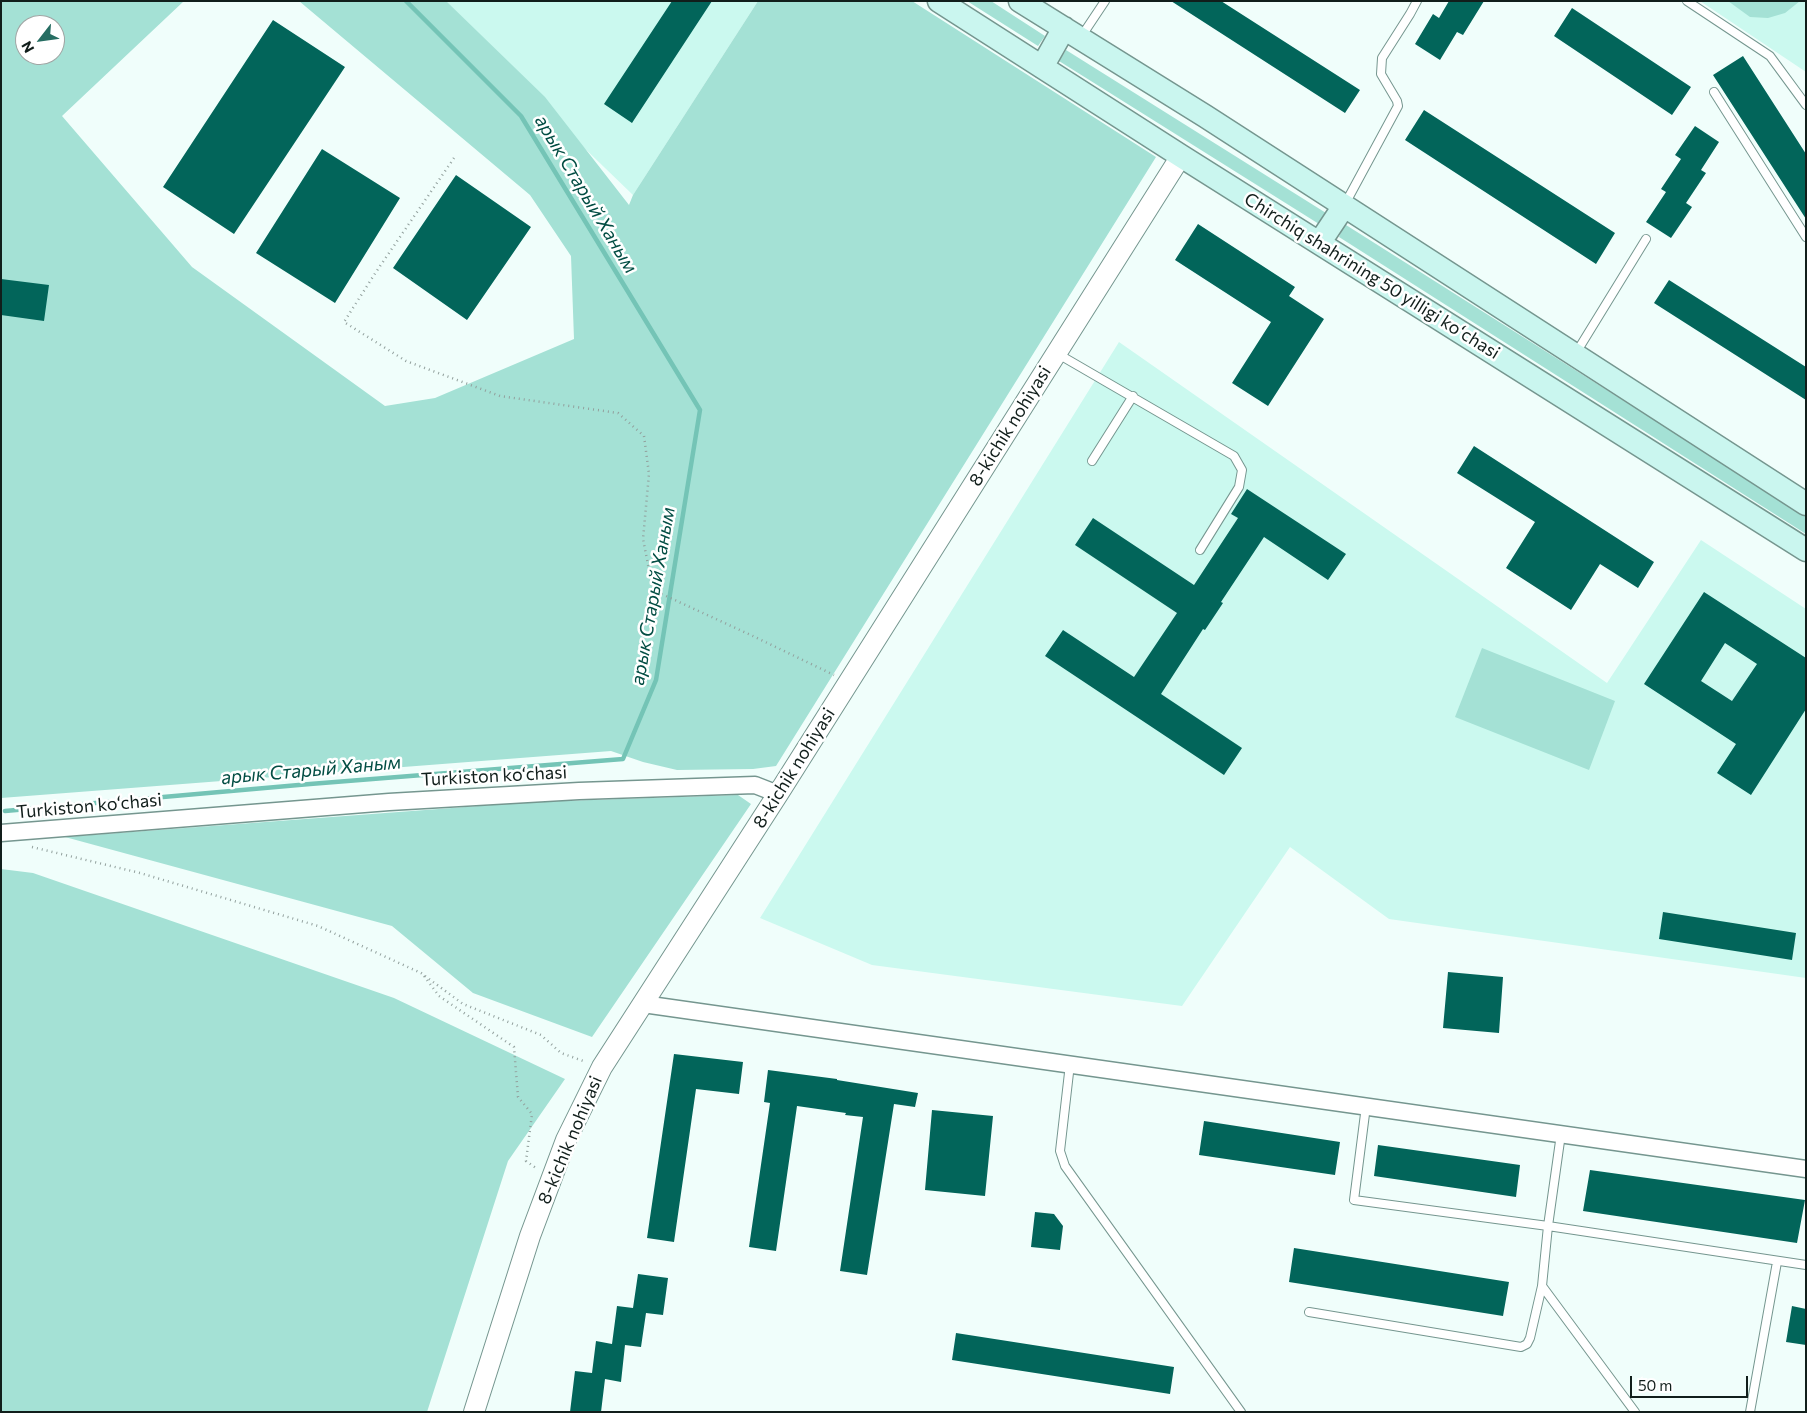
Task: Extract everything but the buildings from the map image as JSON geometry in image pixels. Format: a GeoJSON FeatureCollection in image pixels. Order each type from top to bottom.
{"type":"FeatureCollection","features":[{"type":"Feature","properties":{"kind":"main road","name":"Chirchiq shahrining 50 yilligi koʻchasi"},"geometry":{"type":"LineString","coordinates":[[939,1],[1806,550]]}},
{"type":"Feature","properties":{"kind":"main road"},"geometry":{"type":"LineString","coordinates":[[1020,1],[1205,116],[1806,504]]}},
{"type":"Feature","properties":{"kind":"main road"},"geometry":{"type":"LineString","coordinates":[[1042,67],[1072,34]]}},
{"type":"Feature","properties":{"kind":"main road"},"geometry":{"type":"LineString","coordinates":[[1320,242],[1344,206]]}},
{"type":"Feature","properties":{"kind":"street","name":"8-kichik nohiyasi"},"geometry":{"type":"LineString","coordinates":[[474,1412],[530,1236],[566,1140],[602,1067],[778,794],[1181,156]]}},
{"type":"Feature","properties":{"kind":"street","name":"Turkiston ko‘chasi"},"geometry":{"type":"LineString","coordinates":[[1,833],[389,802],[579,791],[755,785],[778,794]]}},
{"type":"Feature","properties":{"kind":"street"},"geometry":{"type":"LineString","coordinates":[[644,1004],[1806,1169]]}},
{"type":"Feature","properties":{"kind":"lane"},"geometry":{"type":"LineString","coordinates":[[1072,34],[1105,1]]}},
{"type":"Feature","properties":{"kind":"lane"},"geometry":{"type":"LineString","coordinates":[[1344,206],[1398,106],[1382,74],[1382,58],[1417,1]]}},
{"type":"Feature","properties":{"kind":"lane"},"geometry":{"type":"LineString","coordinates":[[1687,1],[1770,56],[1806,106]]}},
{"type":"Feature","properties":{"kind":"lane"},"geometry":{"type":"LineString","coordinates":[[1714,92],[1806,237]]}},
{"type":"Feature","properties":{"kind":"lane"},"geometry":{"type":"LineString","coordinates":[[1574,354],[1646,239]]}},
{"type":"Feature","properties":{"kind":"lane"},"geometry":{"type":"LineString","coordinates":[[1056,353],[1234,456],[1242,470],[1239,487],[1200,550]]}},
{"type":"Feature","properties":{"kind":"lane"},"geometry":{"type":"LineString","coordinates":[[1092,461],[1133,396]]}},
{"type":"Feature","properties":{"kind":"lane"},"geometry":{"type":"LineString","coordinates":[[1070,1064],[1060,1151],[1066,1166],[1241,1412]]}},
{"type":"Feature","properties":{"kind":"lane"},"geometry":{"type":"LineString","coordinates":[[1366,1106],[1354,1200],[1548,1226],[1806,1265]]}},
{"type":"Feature","properties":{"kind":"lane"},"geometry":{"type":"LineString","coordinates":[[1309,1312],[1521,1347],[1527,1344],[1542,1286],[1561,1134]]}},
{"type":"Feature","properties":{"kind":"lane"},"geometry":{"type":"LineString","coordinates":[[1750,1412],[1778,1262]]}},
{"type":"Feature","properties":{"kind":"lane"},"geometry":{"type":"LineString","coordinates":[[1542,1286],[1635,1412]]}},
{"type":"Feature","properties":{"kind":"path"},"geometry":{"type":"LineString","coordinates":[[454,158],[344,322],[406,361],[500,396],[618,413],[644,436],[649,474],[643,539],[653,590],[756,637],[848,683]]}},
{"type":"Feature","properties":{"kind":"path"},"geometry":{"type":"LineString","coordinates":[[26,845],[140,873],[318,926],[421,973],[463,1004],[541,1035],[561,1053],[602,1067]]}},
{"type":"Feature","properties":{"kind":"path"},"geometry":{"type":"LineString","coordinates":[[421,973],[439,996],[514,1047],[518,1097],[532,1114],[526,1161],[551,1180]]}},
{"type":"Feature","properties":{"kind":"shaded area"},"geometry":{"type":"Polygon","coordinates":[[[1,1],[184,1],[62,116],[192,267],[385,406],[435,398],[574,339],[571,256],[530,195],[299,1],[446,1],[545,97],[629,205],[633,195],[758,1],[912,1],[1156,157],[776,766],[753,769],[677,770],[643,762],[611,751],[1,798],[1,1]]]}},
{"type":"Feature","properties":{"kind":"shaded area"},"geometry":{"type":"Polygon","coordinates":[[[432,1],[758,1],[633,195],[432,1]]]}},
{"type":"Feature","properties":{"kind":"shaded area"},"geometry":{"type":"Polygon","coordinates":[[[967,1],[991,1],[1045,36],[1038,46],[967,1]]]}},
{"type":"Feature","properties":{"kind":"shaded area"},"geometry":{"type":"Polygon","coordinates":[[[1700,1],[1806,1],[1806,72],[1700,1]]]}},
{"type":"Feature","properties":{"kind":"shaded area"},"geometry":{"type":"Polygon","coordinates":[[[1728,1],[1800,1],[1785,13],[1768,18],[1750,17],[1728,1]]]}},
{"type":"Feature","properties":{"kind":"shaded area"},"geometry":{"type":"Polygon","coordinates":[[[1066,50],[1326,213],[1319,224],[1059,61],[1066,50]]]}},
{"type":"Feature","properties":{"kind":"shaded area"},"geometry":{"type":"Polygon","coordinates":[[[1346,225],[1806,516],[1806,534],[1339,237],[1343,227],[1346,225]]]}},
{"type":"Feature","properties":{"kind":"shaded area"},"geometry":{"type":"Polygon","coordinates":[[[1119,342],[1607,683],[1701,540],[1806,609],[1806,978],[1389,919],[1290,847],[1182,1006],[872,965],[760,918],[1119,342]]]}},
{"type":"Feature","properties":{"kind":"shaded area"},"geometry":{"type":"Polygon","coordinates":[[[1482,648],[1615,701],[1589,770],[1455,717],[1482,648]]]}},
{"type":"Feature","properties":{"kind":"shaded area"},"geometry":{"type":"Polygon","coordinates":[[[738,795],[751,804],[592,1037],[473,993],[392,926],[65,837],[532,802],[738,795]]]}},
{"type":"Feature","properties":{"kind":"shaded area"},"geometry":{"type":"Polygon","coordinates":[[[1,869],[33,873],[394,998],[565,1079],[508,1161],[427,1412],[1,1412],[1,869]]]}},
{"type":"Feature","properties":{"kind":"waterway","name":"арык Старый Ханым"},"geometry":{"type":"LineString","coordinates":[[5,811],[623,759],[656,680],[700,410],[521,116],[406,1]]}}]}
